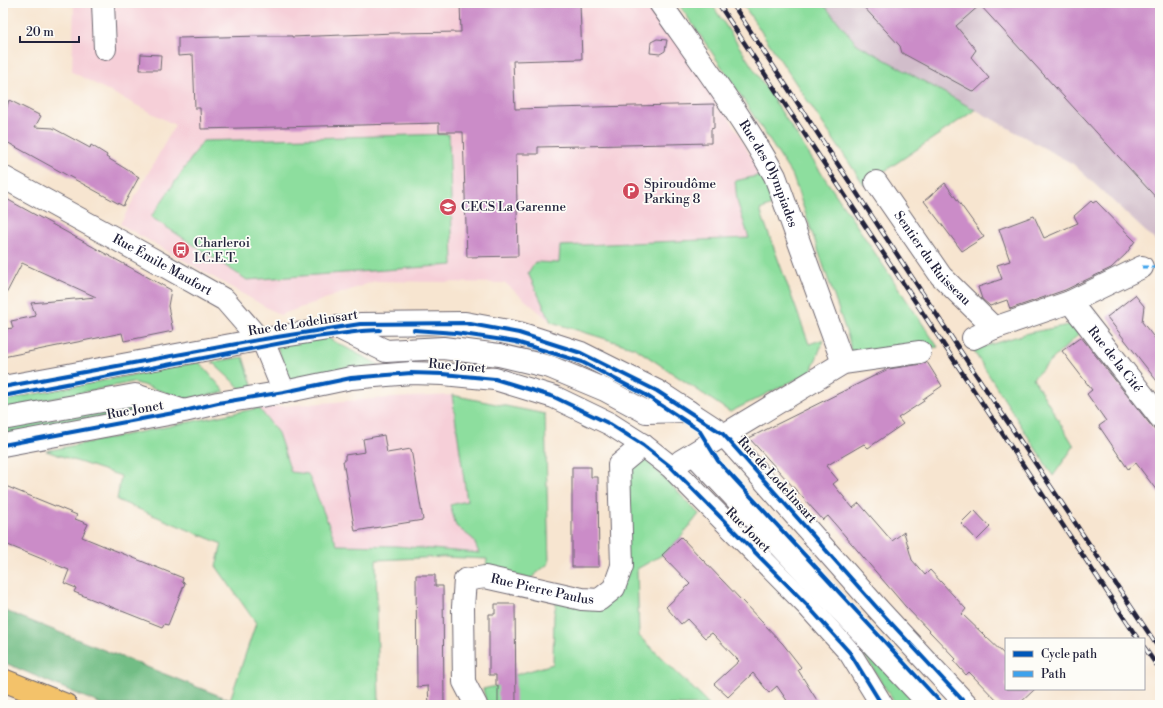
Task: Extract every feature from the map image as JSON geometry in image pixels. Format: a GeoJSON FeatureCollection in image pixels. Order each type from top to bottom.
{"type":"FeatureCollection","features":[{"type":"Feature","properties":{"kind":"highway"},"geometry":{"type":"LineString","coordinates":[[3,680],[66,705]]}},
{"type":"Feature","properties":{"kind":"street"},"geometry":{"type":"LineString","coordinates":[[103,3],[105,49]]}},
{"type":"Feature","properties":{"kind":"street","name":"Rue des Olympiades"},"geometry":{"type":"LineString","coordinates":[[660,3],[724,94],[760,149],[775,176],[843,363]]}},
{"type":"Feature","properties":{"kind":"street","name":"Rue Émile Maufort"},"geometry":{"type":"LineString","coordinates":[[3,177],[225,300],[258,340],[265,346],[284,392]]}},
{"type":"Feature","properties":{"kind":"street","name":"Sentier du Ruisseau"},"geometry":{"type":"LineString","coordinates":[[876,182],[941,276],[994,328]]}},
{"type":"Feature","properties":{"kind":"street"},"geometry":{"type":"LineString","coordinates":[[974,338],[994,328],[1070,302],[1142,267]]}},
{"type":"Feature","properties":{"kind":"street","name":"Rue de la Cité"},"geometry":{"type":"LineString","coordinates":[[1070,302],[1160,417]]}},
{"type":"Feature","properties":{"kind":"street","name":"Rue de Lodelinsart"},"geometry":{"type":"LineString","coordinates":[[3,387],[258,340],[360,324],[465,323],[520,333],[581,353],[657,391],[723,434],[879,610],[967,705]]}},
{"type":"Feature","properties":{"kind":"street"},"geometry":{"type":"LineString","coordinates":[[671,467],[694,454],[723,434],[843,363],[920,352]]}},
{"type":"Feature","properties":{"kind":"street","name":"Rue Jonet"},"geometry":{"type":"LineString","coordinates":[[3,445],[352,378],[411,373],[443,374],[495,379],[554,397],[610,424],[642,445],[671,467],[806,604],[850,653],[882,705]]}},
{"type":"Feature","properties":{"kind":"street"},"geometry":{"type":"LineString","coordinates":[[3,419],[135,395],[184,411]]}},
{"type":"Feature","properties":{"kind":"street","name":"Rue Pierre Paulus"},"geometry":{"type":"LineString","coordinates":[[476,705],[464,682],[463,607],[465,580],[485,577],[582,599],[599,600],[614,588],[622,566],[619,465],[642,445]]}},
{"type":"Feature","properties":{"kind":"street"},"geometry":{"type":"LineString","coordinates":[[694,454],[930,705]]}},
{"type":"Feature","properties":{"kind":"shaded area","name":"CECS La Garenne"},"geometry":{"type":"Polygon","coordinates":[[[74,3],[650,3],[719,99],[766,184],[760,210],[809,344],[730,412],[635,348],[551,322],[505,283],[375,281],[280,315],[120,224],[175,125],[72,72],[74,3]]]}},
{"type":"Feature","properties":{"kind":"shaded area"},"geometry":{"type":"Polygon","coordinates":[[[822,3],[1160,3],[1160,245],[1073,164],[857,44],[822,3]]]}},
{"type":"Feature","properties":{"kind":"shaded area"},"geometry":{"type":"Polygon","coordinates":[[[452,395],[467,501],[450,504],[457,526],[473,539],[480,553],[396,546],[337,545],[308,474],[291,472],[278,433],[259,408],[371,399],[452,395]]]}},
{"type":"Feature","properties":{"kind":"green space"},"geometry":{"type":"Polygon","coordinates":[[[678,3],[711,3],[812,159],[938,347],[852,361],[849,340],[793,177],[728,76],[678,3]]]}},
{"type":"Feature","properties":{"kind":"green space"},"geometry":{"type":"Polygon","coordinates":[[[742,3],[822,3],[857,44],[975,110],[864,185],[742,3]]]}},
{"type":"Feature","properties":{"kind":"green space"},"geometry":{"type":"Polygon","coordinates":[[[449,134],[453,265],[247,280],[151,217],[203,141],[449,134]]]}},
{"type":"Feature","properties":{"kind":"green space"},"geometry":{"type":"Polygon","coordinates":[[[761,175],[774,204],[760,210],[809,344],[824,339],[811,372],[730,412],[635,348],[551,322],[528,273],[535,262],[559,263],[560,246],[749,238],[737,201],[735,181],[761,175]]]}},
{"type":"Feature","properties":{"kind":"green space"},"geometry":{"type":"Polygon","coordinates":[[[1073,324],[1079,334],[1033,378],[1074,446],[1053,476],[973,350],[1028,333],[1073,324]]]}},
{"type":"Feature","properties":{"kind":"green space"},"geometry":{"type":"Polygon","coordinates":[[[324,336],[379,365],[290,381],[276,344],[324,336]]]}},
{"type":"Feature","properties":{"kind":"green space"},"geometry":{"type":"Polygon","coordinates":[[[243,357],[253,388],[241,389],[212,362],[243,357]]]}},
{"type":"Feature","properties":{"kind":"green space"},"geometry":{"type":"Polygon","coordinates":[[[199,362],[225,392],[186,399],[133,382],[3,409],[3,400],[199,362]]]}},
{"type":"Feature","properties":{"kind":"green space"},"geometry":{"type":"Polygon","coordinates":[[[452,395],[545,414],[549,563],[530,579],[486,567],[487,559],[444,557],[376,560],[379,705],[252,705],[230,700],[256,623],[216,566],[222,544],[117,500],[121,476],[46,451],[259,408],[278,433],[291,472],[308,474],[337,545],[396,546],[479,553],[473,539],[456,526],[450,505],[467,501],[452,395]]]}},
{"type":"Feature","properties":{"kind":"green space"},"geometry":{"type":"Polygon","coordinates":[[[138,403],[149,408],[3,440],[3,428],[138,403]]]}},
{"type":"Feature","properties":{"kind":"green space"},"geometry":{"type":"Polygon","coordinates":[[[643,456],[699,514],[681,537],[662,555],[637,569],[639,636],[710,705],[552,705],[486,702],[483,689],[496,686],[515,675],[553,664],[554,615],[558,593],[599,600],[619,573],[619,477],[643,456]]]}},
{"type":"Feature","properties":{"kind":"green space"},"geometry":{"type":"Polygon","coordinates":[[[3,610],[230,700],[252,705],[103,705],[3,662],[3,610]]]}},
{"type":"Feature","properties":{"kind":"green space"},"geometry":{"type":"Polygon","coordinates":[[[849,631],[921,705],[896,705],[849,631]]]}},
{"type":"Feature","properties":{"kind":"building"},"geometry":{"type":"Polygon","coordinates":[[[460,3],[580,3],[582,59],[513,61],[515,109],[714,104],[714,128],[711,129],[711,143],[538,147],[538,154],[516,154],[518,256],[467,257],[463,132],[439,132],[439,123],[201,129],[200,108],[195,108],[193,55],[178,56],[178,38],[261,36],[292,37],[461,32],[460,3]]]}},
{"type":"Feature","properties":{"kind":"building"},"geometry":{"type":"Polygon","coordinates":[[[860,3],[1160,3],[1160,202],[980,5],[956,26],[976,50],[971,57],[989,78],[974,92],[902,53],[900,46],[860,3]]]}},
{"type":"Feature","properties":{"kind":"building"},"geometry":{"type":"Polygon","coordinates":[[[657,39],[667,40],[665,51],[660,54],[650,53],[651,42],[657,39]]]}},
{"type":"Feature","properties":{"kind":"building"},"geometry":{"type":"Polygon","coordinates":[[[141,54],[161,55],[160,70],[140,70],[141,54]]]}},
{"type":"Feature","properties":{"kind":"building"},"geometry":{"type":"Polygon","coordinates":[[[9,100],[41,116],[35,127],[53,128],[90,148],[91,145],[107,155],[106,157],[139,177],[123,206],[3,140],[3,109],[6,110],[9,100]]]}},
{"type":"Feature","properties":{"kind":"building"},"geometry":{"type":"Polygon","coordinates":[[[945,183],[984,237],[962,251],[924,201],[945,183]]]}},
{"type":"Feature","properties":{"kind":"building"},"geometry":{"type":"Polygon","coordinates":[[[3,197],[171,290],[168,306],[173,331],[124,341],[122,333],[3,357],[3,332],[7,331],[6,329],[13,328],[11,321],[36,316],[31,303],[96,297],[22,263],[3,300],[3,197]]]}},
{"type":"Feature","properties":{"kind":"building"},"geometry":{"type":"Polygon","coordinates":[[[1091,201],[1093,203],[1096,201],[1135,241],[1126,254],[1111,268],[1065,290],[1010,309],[1007,300],[990,306],[982,299],[978,287],[1002,279],[997,265],[1010,261],[999,229],[1034,216],[1044,238],[1078,223],[1074,216],[1091,201]]]}},
{"type":"Feature","properties":{"kind":"building"},"geometry":{"type":"Polygon","coordinates":[[[1135,295],[1144,306],[1142,322],[1160,345],[1160,385],[1107,317],[1135,295]]]}},
{"type":"Feature","properties":{"kind":"building"},"geometry":{"type":"Polygon","coordinates":[[[1081,337],[1160,437],[1160,495],[1136,463],[1128,469],[1099,426],[1106,421],[1087,394],[1092,390],[1062,351],[1081,337]]]}},
{"type":"Feature","properties":{"kind":"building"},"geometry":{"type":"Polygon","coordinates":[[[927,362],[942,386],[923,399],[924,401],[898,418],[903,424],[868,448],[864,444],[826,466],[838,480],[833,484],[853,508],[859,503],[892,541],[904,532],[912,560],[925,575],[930,570],[966,609],[962,614],[1005,655],[1005,690],[1034,690],[1018,705],[1001,705],[969,672],[966,675],[954,661],[956,659],[905,606],[828,516],[823,520],[749,438],[888,369],[927,362]]]}},
{"type":"Feature","properties":{"kind":"building"},"geometry":{"type":"Polygon","coordinates":[[[384,435],[387,453],[411,449],[423,520],[355,531],[343,461],[345,461],[345,455],[365,452],[363,439],[384,435]]]}},
{"type":"Feature","properties":{"kind":"building"},"geometry":{"type":"Polygon","coordinates":[[[572,467],[591,467],[591,477],[598,477],[599,567],[572,567],[572,467]]]}},
{"type":"Feature","properties":{"kind":"building"},"geometry":{"type":"Polygon","coordinates":[[[3,485],[77,515],[75,519],[88,524],[82,537],[183,578],[182,582],[185,583],[168,625],[164,624],[162,627],[74,592],[76,588],[64,583],[69,570],[3,543],[3,485]]]}},
{"type":"Feature","properties":{"kind":"building"},"geometry":{"type":"Polygon","coordinates":[[[974,510],[990,527],[977,540],[961,523],[974,510]]]}},
{"type":"Feature","properties":{"kind":"building"},"geometry":{"type":"Polygon","coordinates":[[[681,537],[783,644],[801,667],[798,670],[820,705],[790,705],[777,686],[769,693],[753,673],[728,697],[714,684],[739,661],[712,633],[705,638],[687,619],[681,624],[666,607],[690,584],[662,555],[681,537]]]}},
{"type":"Feature","properties":{"kind":"building"},"geometry":{"type":"Polygon","coordinates":[[[416,575],[435,575],[435,586],[443,586],[444,705],[429,705],[428,686],[417,687],[416,575]]]}},
{"type":"Feature","properties":{"kind":"building"},"geometry":{"type":"Polygon","coordinates":[[[495,604],[515,604],[516,705],[498,705],[498,686],[496,686],[496,675],[489,675],[489,614],[495,614],[495,604]]]}},
{"type":"Feature","properties":{"kind":"railway"},"geometry":{"type":"LineString","coordinates":[[718,3],[1137,638]]}},
{"type":"Feature","properties":{"kind":"railway"},"geometry":{"type":"LineString","coordinates":[[732,3],[969,364],[1160,650]]}},
{"type":"Feature","properties":{"kind":"railway"},"geometry":{"type":"LineString","coordinates":[[1145,648],[1160,670]]}},
{"type":"Feature","properties":{"kind":"marked path"},"geometry":{"type":"LineString","coordinates":[[1142,267],[1160,267]]}},
{"type":"Feature","properties":{"kind":"cycle path"},"geometry":{"type":"LineString","coordinates":[[3,387],[258,340],[360,324],[465,323],[519,333],[581,353],[657,391],[723,434],[879,610],[967,705]]}},
{"type":"Feature","properties":{"kind":"cycle path"},"geometry":{"type":"LineString","coordinates":[[3,396],[308,338],[380,330]]}},
{"type":"Feature","properties":{"kind":"cycle path"},"geometry":{"type":"LineString","coordinates":[[414,330],[456,333],[516,342],[582,362],[644,394],[699,430],[718,461],[943,705]]}},
{"type":"Feature","properties":{"kind":"cycle path"},"geometry":{"type":"LineString","coordinates":[[3,445],[351,378],[411,373],[443,374],[495,379],[554,397],[610,424],[643,445],[671,467],[806,604],[850,653],[882,705]]}},
{"type":"Feature","properties":{"kind":"place","name":"Spiroudôme Parking 8"},"geometry":{"type":"Point","coordinates":[631,191]}},
{"type":"Feature","properties":{"kind":"place","name":"CECS La Garenne"},"geometry":{"type":"Point","coordinates":[448,207]}},
{"type":"Feature","properties":{"kind":"place","name":"Charleroi I.C.E.T."},"geometry":{"type":"Point","coordinates":[181,250]}}]}
